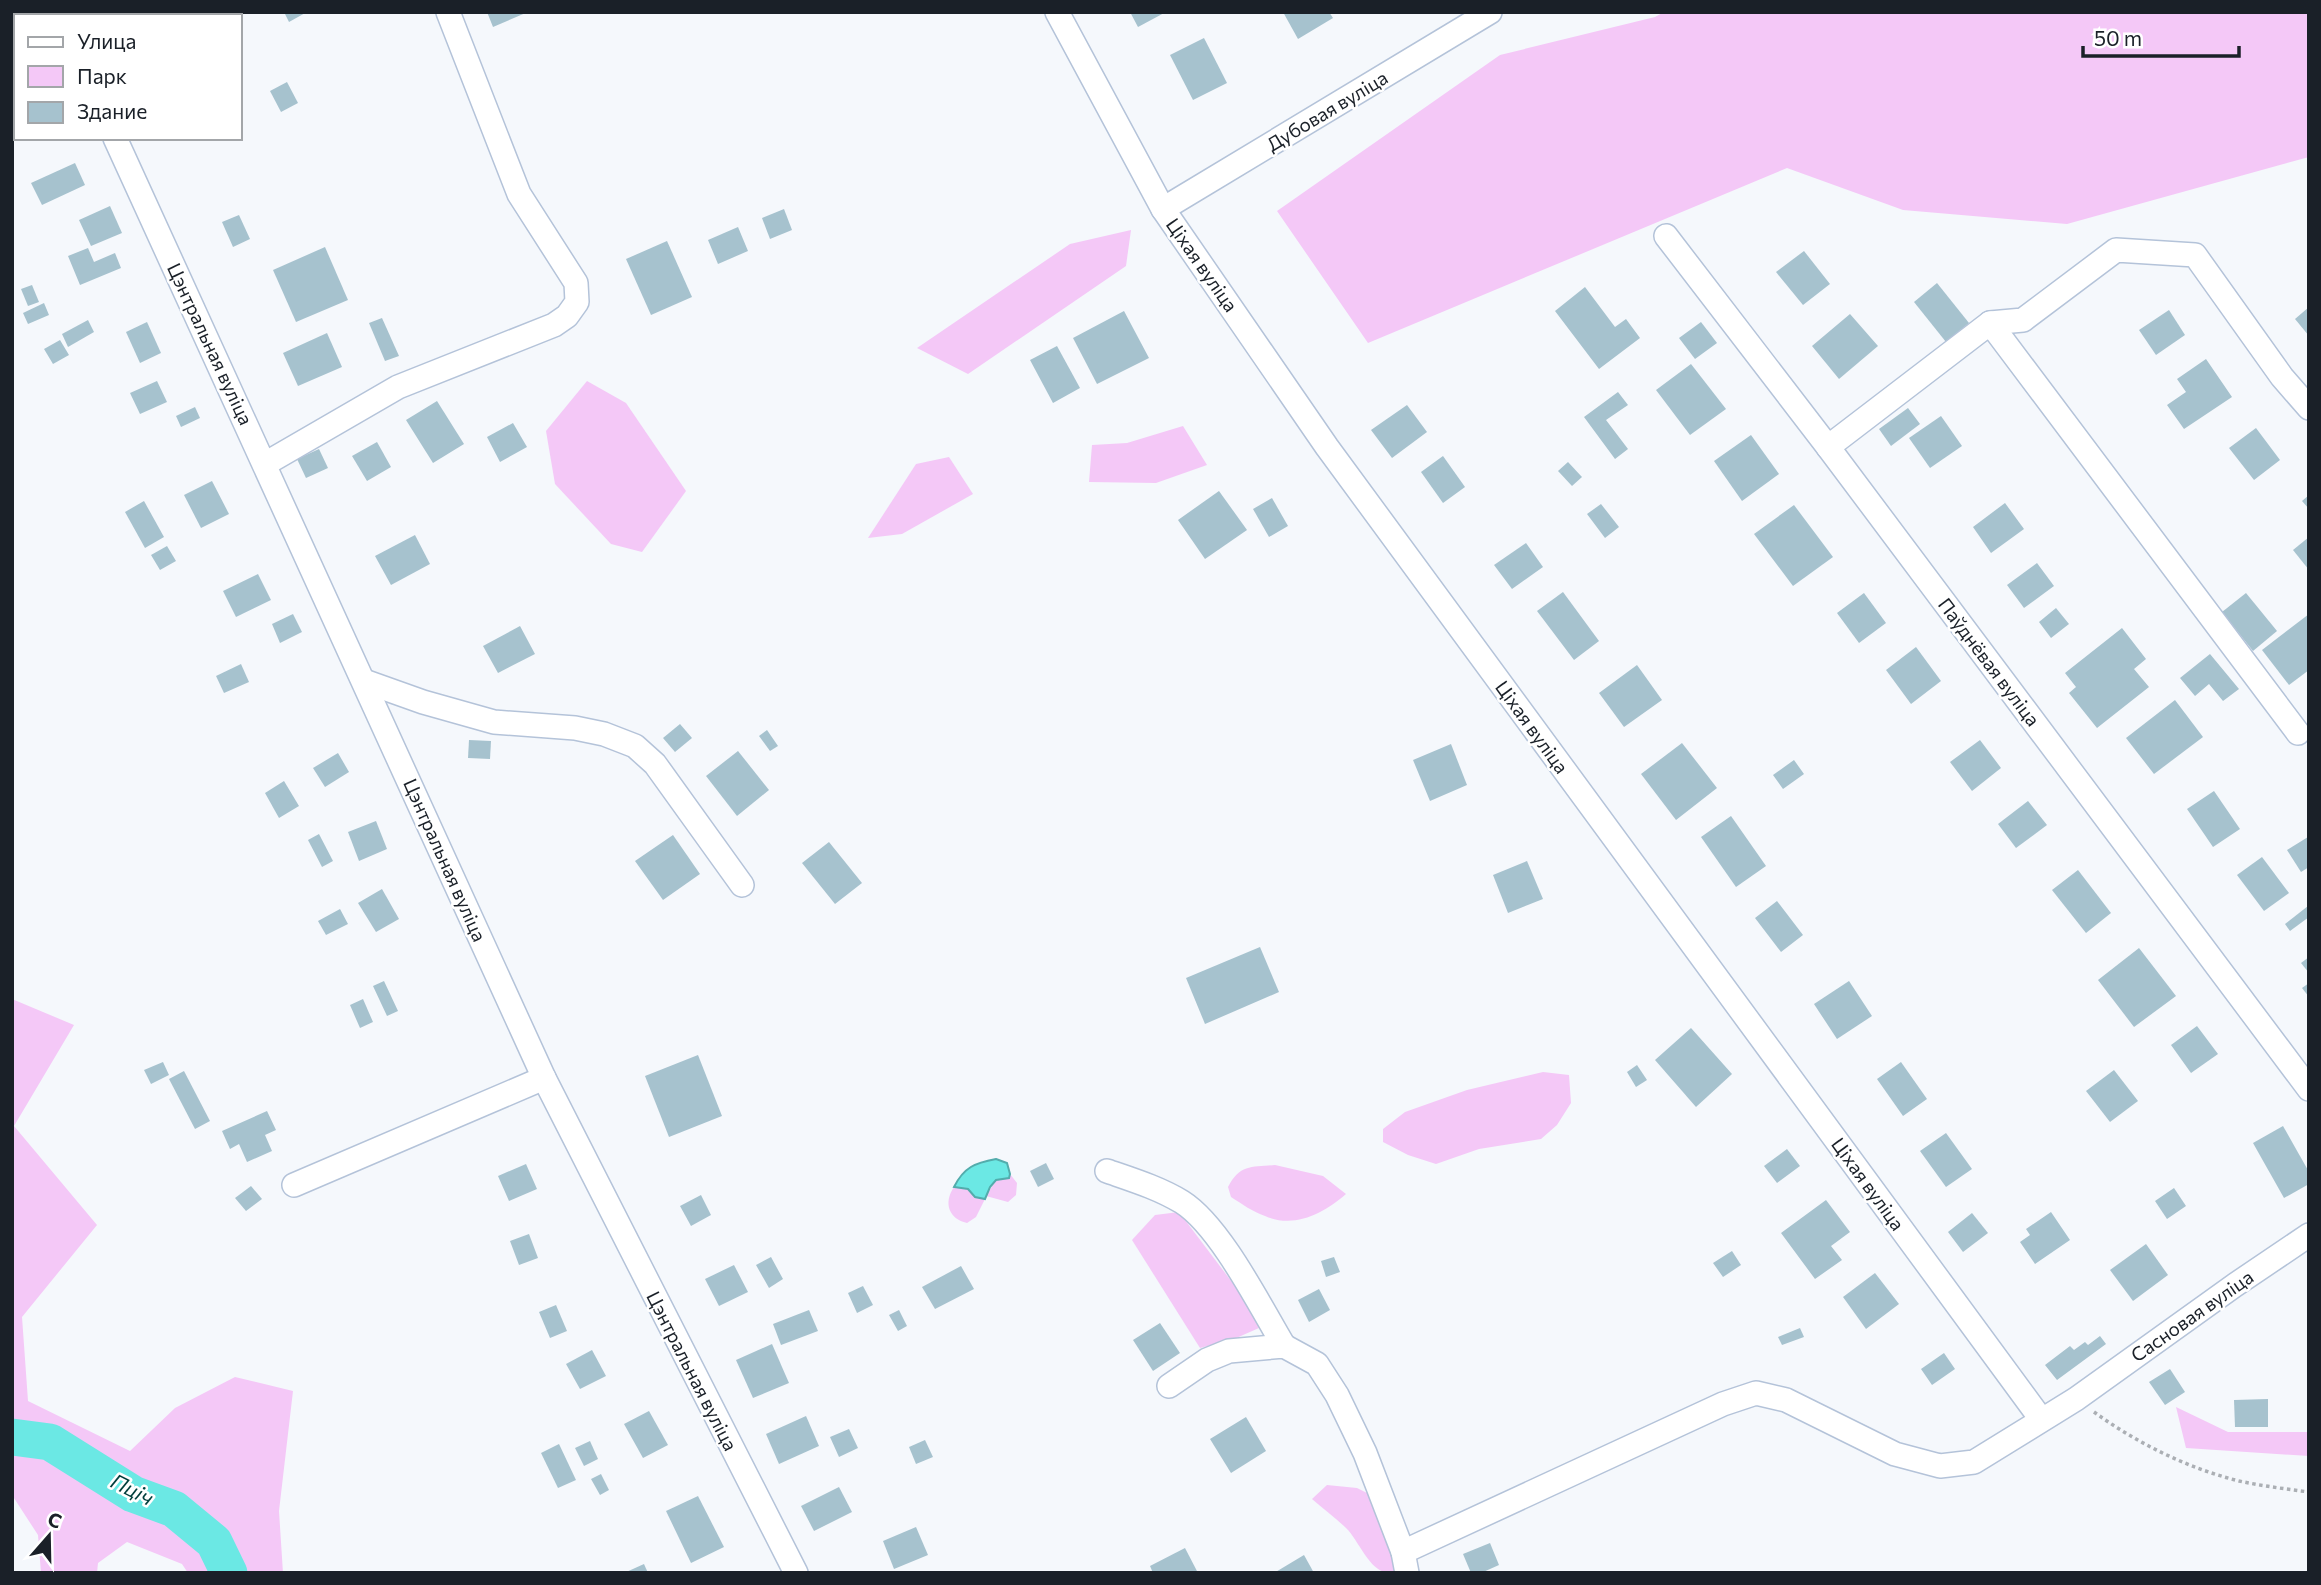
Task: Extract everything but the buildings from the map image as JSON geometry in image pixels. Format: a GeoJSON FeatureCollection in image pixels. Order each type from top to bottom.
{"type":"FeatureCollection","features":[{"type":"Feature","properties":{"kind":"street"},"geometry":{"type":"LineString","coordinates":[[265,464],[398,387],[554,326],[567,316],[577,302],[576,283],[519,194],[448,12]]}},
{"type":"Feature","properties":{"kind":"street","name":"Ціхая вуліца"},"geometry":{"type":"LineString","coordinates":[[1057,12],[1163,209],[1326,447],[2041,1419]]}},
{"type":"Feature","properties":{"kind":"street","name":"Дубовая вуліца"},"geometry":{"type":"LineString","coordinates":[[1163,209],[1490,12]]}},
{"type":"Feature","properties":{"kind":"street","name":"Цэнтральная вуліца"},"geometry":{"type":"LineString","coordinates":[[116,140],[544,1078],[796,1573]]}},
{"type":"Feature","properties":{"kind":"street","name":"Паўднёвая вуліца"},"geometry":{"type":"LineString","coordinates":[[1666,236],[1828,447],[2309,1089]]}},
{"type":"Feature","properties":{"kind":"street"},"geometry":{"type":"LineString","coordinates":[[1828,447],[1990,323],[2023,320],[2116,250],[2194,255],[2282,377],[2309,408]]}},
{"type":"Feature","properties":{"kind":"street"},"geometry":{"type":"LineString","coordinates":[[1990,323],[2298,733]]}},
{"type":"Feature","properties":{"kind":"street"},"geometry":{"type":"LineString","coordinates":[[364,681],[423,702],[494,722],[575,728],[604,734],[635,746],[655,764],[742,884]]}},
{"type":"Feature","properties":{"kind":"street"},"geometry":{"type":"LineString","coordinates":[[294,1185],[544,1078]]}},
{"type":"Feature","properties":{"kind":"street"},"geometry":{"type":"LineString","coordinates":[[1107,1171],[1154,1188],[1184,1203],[1212,1228],[1284,1346],[1317,1364],[1337,1395],[1365,1453],[1405,1563]]}},
{"type":"Feature","properties":{"kind":"street","name":"Сасновая вуліца"},"geometry":{"type":"LineString","coordinates":[[1405,1563],[1723,1404],[1756,1393],[1786,1400],[1895,1454],[1940,1466],[1974,1462],[2076,1398],[2309,1235]]}},
{"type":"Feature","properties":{"kind":"street"},"geometry":{"type":"LineString","coordinates":[[1169,1387],[1208,1360],[1230,1351],[1284,1346]]}},
{"type":"Feature","properties":{"kind":"path"},"geometry":{"type":"LineString","coordinates":[[2076,1398],[2117,1428],[2177,1461],[2239,1481],[2309,1492]]}},
{"type":"Feature","properties":{"kind":"green space"},"geometry":{"type":"Polygon","coordinates":[[[1664,12],[2309,12],[2309,157],[2067,224],[1903,210],[1787,168],[1368,343],[1277,211],[1500,55],[1655,17],[1664,12]]]}},
{"type":"Feature","properties":{"kind":"green space"},"geometry":{"type":"Polygon","coordinates":[[[1131,230],[1126,266],[968,374],[917,348],[1070,244],[1131,230]]]}},
{"type":"Feature","properties":{"kind":"green space"},"geometry":{"type":"Polygon","coordinates":[[[587,381],[626,403],[686,491],[642,552],[611,544],[555,484],[546,431],[587,381]]]}},
{"type":"Feature","properties":{"kind":"green space"},"geometry":{"type":"Polygon","coordinates":[[[1183,426],[1207,465],[1156,483],[1089,482],[1092,445],[1127,443],[1183,426]]]}},
{"type":"Feature","properties":{"kind":"green space"},"geometry":{"type":"Polygon","coordinates":[[[949,457],[973,494],[902,534],[868,538],[916,464],[949,457]]]}},
{"type":"Feature","properties":{"kind":"green space"},"geometry":{"type":"Polygon","coordinates":[[[12,999],[74,1025],[14,1126],[97,1225],[22,1317],[28,1401],[130,1451],[175,1408],[235,1377],[293,1391],[279,1511],[283,1573],[188,1573],[182,1564],[127,1542],[98,1563],[97,1573],[41,1573],[38,1535],[12,1495],[12,999]]]}},
{"type":"Feature","properties":{"kind":"green space"},"geometry":{"type":"Polygon","coordinates":[[[1543,1072],[1569,1075],[1571,1103],[1557,1125],[1541,1139],[1479,1149],[1436,1164],[1408,1155],[1383,1142],[1383,1129],[1405,1112],[1467,1090],[1543,1072]]]}},
{"type":"Feature","properties":{"kind":"green space"},"geometry":{"type":"Polygon","coordinates":[[[1275,1165],[1323,1176],[1346,1194],[1319,1213],[1287,1221],[1261,1214],[1231,1197],[1228,1187],[1242,1170],[1275,1165]]]}},
{"type":"Feature","properties":{"kind":"green space"},"geometry":{"type":"Polygon","coordinates":[[[1010,1174],[1017,1183],[1016,1195],[1008,1202],[986,1196],[996,1180],[1009,1178],[1010,1174]]]}},
{"type":"Feature","properties":{"kind":"green space"},"geometry":{"type":"Polygon","coordinates":[[[954,1187],[968,1189],[975,1197],[985,1199],[976,1217],[967,1223],[956,1218],[950,1210],[949,1199],[954,1187]]]}},
{"type":"Feature","properties":{"kind":"green space"},"geometry":{"type":"Polygon","coordinates":[[[1179,1212],[1241,1294],[1259,1328],[1234,1339],[1200,1348],[1132,1240],[1155,1215],[1179,1212]]]}},
{"type":"Feature","properties":{"kind":"green space"},"geometry":{"type":"Polygon","coordinates":[[[2176,1407],[2228,1432],[2309,1432],[2309,1456],[2186,1448],[2176,1407]]]}},
{"type":"Feature","properties":{"kind":"green space"},"geometry":{"type":"Polygon","coordinates":[[[1327,1485],[1357,1488],[1377,1498],[1397,1569],[1381,1571],[1374,1566],[1346,1528],[1312,1499],[1327,1485]]]}},
{"type":"Feature","properties":{"kind":"water"},"geometry":{"type":"Polygon","coordinates":[[[996,1159],[1007,1163],[1009,1178],[996,1180],[985,1199],[975,1197],[968,1189],[954,1187],[971,1167],[996,1159]]]}},
{"type":"Feature","properties":{"kind":"waterway","name":"Пціч"},"geometry":{"type":"LineString","coordinates":[[12,1437],[50,1442],[133,1494],[174,1509],[214,1542],[229,1573]]}}]}
